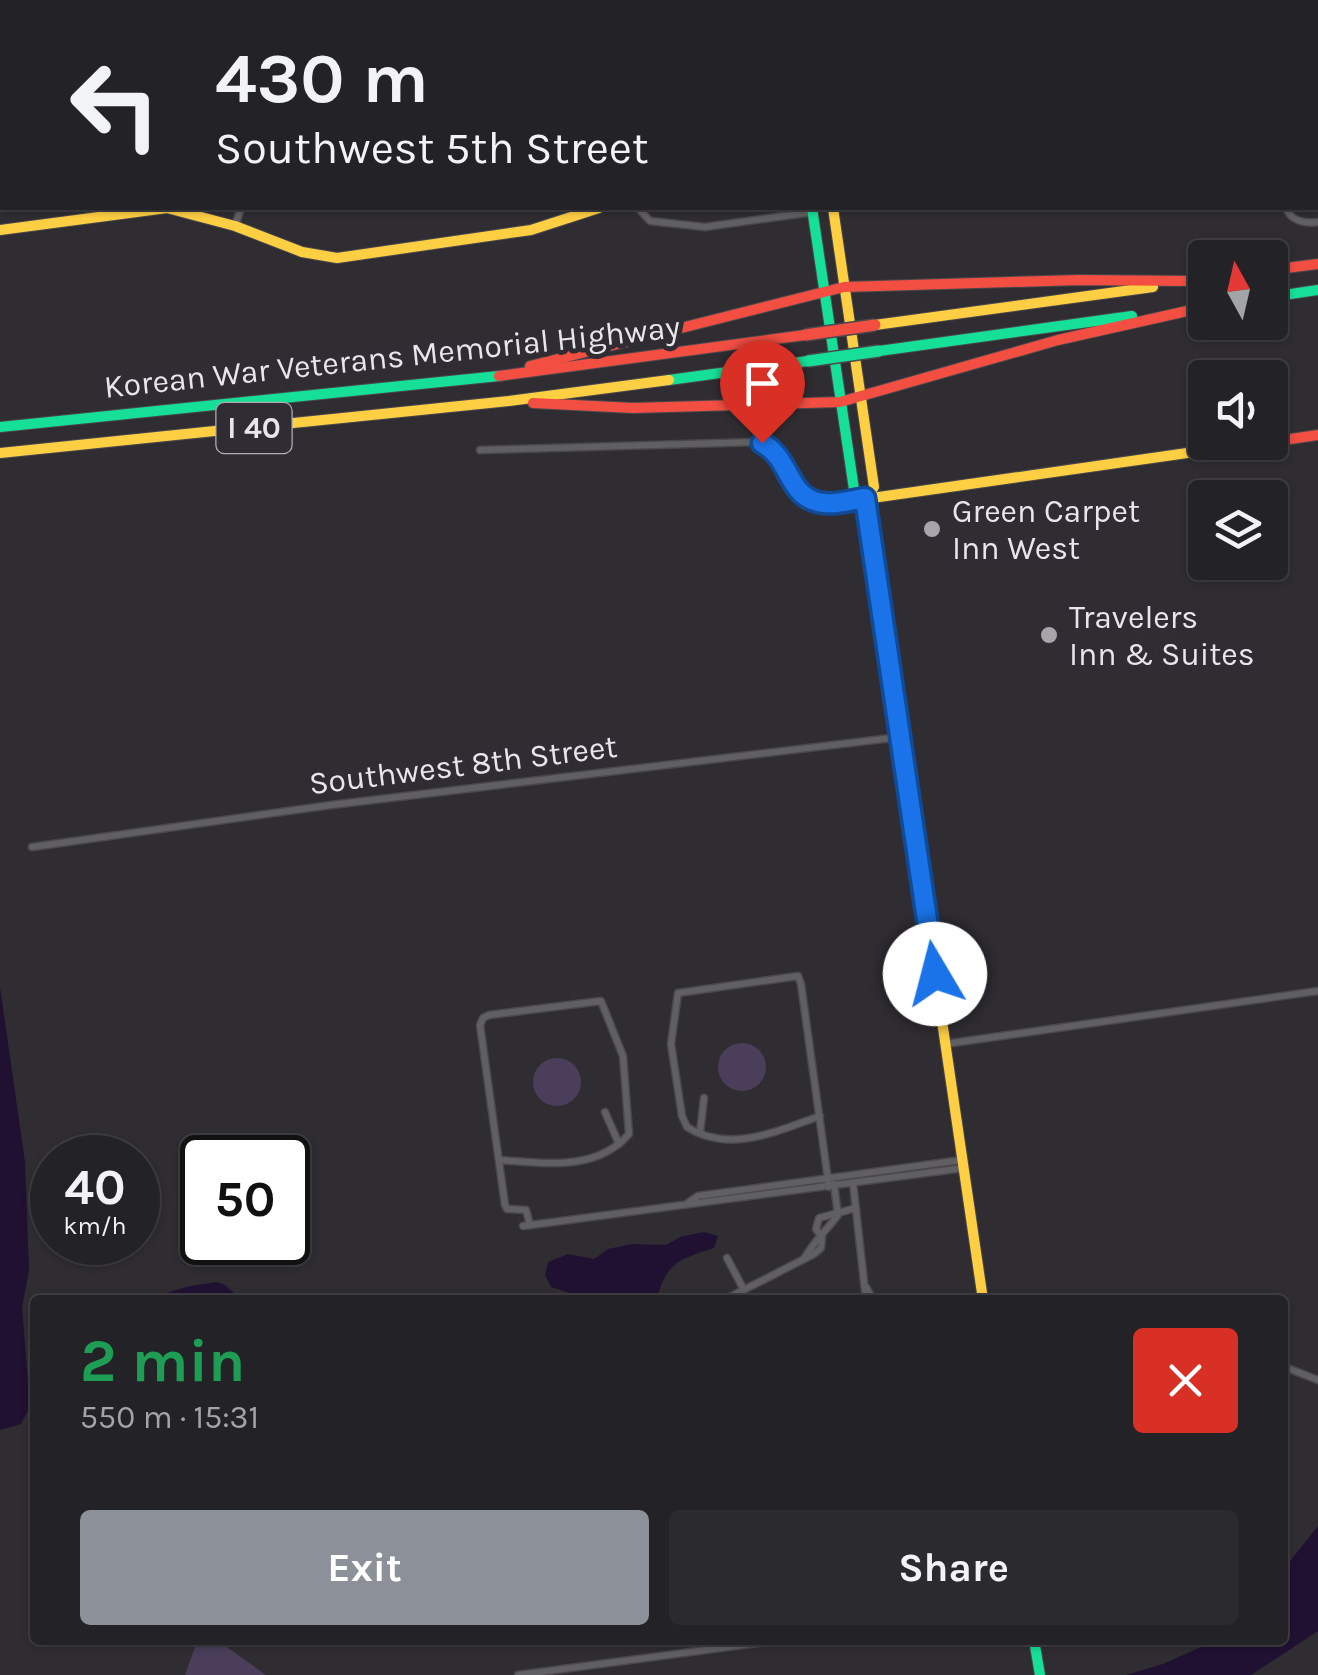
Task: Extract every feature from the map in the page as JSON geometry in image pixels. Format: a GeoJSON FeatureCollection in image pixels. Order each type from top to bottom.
{"type":"FeatureCollection","features":[{"type":"Feature","properties":{"kind":"main road"},"geometry":{"type":"LineString","coordinates":[[0,230],[152,210]]}},
{"type":"Feature","properties":{"kind":"main road"},"geometry":{"type":"LineString","coordinates":[[175,210],[235,226],[302,252],[337,258],[532,230],[593,210]]}},
{"type":"Feature","properties":{"kind":"main road"},"geometry":{"type":"LineString","coordinates":[[813,210],[854,490],[865,498],[1188,453]]}},
{"type":"Feature","properties":{"kind":"main road"},"geometry":{"type":"LineString","coordinates":[[834,210],[874,487],[865,498],[982,1295]]}},
{"type":"Feature","properties":{"kind":"main road"},"geometry":{"type":"LineString","coordinates":[[1288,268],[1318,264]]}},
{"type":"Feature","properties":{"kind":"main road"},"geometry":{"type":"LineString","coordinates":[[498,376],[844,286],[1079,280],[1188,282]]}},
{"type":"Feature","properties":{"kind":"main road","name":"Korean War Veterans Memorial Highway"},"geometry":{"type":"LineString","coordinates":[[0,427],[498,376],[1188,282]]}},
{"type":"Feature","properties":{"kind":"main road"},"geometry":{"type":"LineString","coordinates":[[1288,294],[1318,290]]}},
{"type":"Feature","properties":{"kind":"main road","name":"Korean War Veterans Memorial Highway"},"geometry":{"type":"LineString","coordinates":[[0,454],[509,401],[1188,309]]}},
{"type":"Feature","properties":{"kind":"main road"},"geometry":{"type":"LineString","coordinates":[[509,401],[633,408],[840,402],[1058,340],[1188,311]]}},
{"type":"Feature","properties":{"kind":"main road"},"geometry":{"type":"LineString","coordinates":[[1288,439],[1318,435]]}},
{"type":"Feature","properties":{"kind":"main road"},"geometry":{"type":"LineString","coordinates":[[1035,1645],[1040,1673]]}},
{"type":"Feature","properties":{"kind":"street"},"geometry":{"type":"LineString","coordinates":[[235,226],[240,210]]}},
{"type":"Feature","properties":{"kind":"street"},"geometry":{"type":"LineString","coordinates":[[640,210],[650,221],[705,227],[813,210]]}},
{"type":"Feature","properties":{"kind":"street"},"geometry":{"type":"LineString","coordinates":[[1288,210],[1295,220],[1318,222]]}},
{"type":"Feature","properties":{"kind":"street"},"geometry":{"type":"LineString","coordinates":[[480,450],[756,442],[780,455],[797,491],[810,500],[826,504],[865,498]]}},
{"type":"Feature","properties":{"kind":"street","name":"Southwest 8th Street"},"geometry":{"type":"LineString","coordinates":[[32,847],[331,806],[900,737]]}},
{"type":"Feature","properties":{"kind":"street"},"geometry":{"type":"LineString","coordinates":[[734,1295],[803,1260],[838,1215],[802,984],[798,976],[678,993],[671,1044],[683,1122],[693,1132],[747,1141],[820,1116]]}},
{"type":"Feature","properties":{"kind":"street"},"geometry":{"type":"LineString","coordinates":[[945,1044],[1318,991]]}},
{"type":"Feature","properties":{"kind":"street"},"geometry":{"type":"LineString","coordinates":[[499,1160],[578,1163],[619,1144],[631,1128],[623,1056],[601,1001],[489,1016],[480,1025],[505,1205],[507,1209],[526,1210],[526,1225],[688,1203],[698,1196],[831,1183],[963,1164]]}},
{"type":"Feature","properties":{"kind":"street"},"geometry":{"type":"LineString","coordinates":[[700,1133],[704,1098]]}},
{"type":"Feature","properties":{"kind":"street"},"geometry":{"type":"LineString","coordinates":[[605,1112],[619,1144]]}},
{"type":"Feature","properties":{"kind":"street"},"geometry":{"type":"LineString","coordinates":[[831,1183],[853,1184],[963,1164]]}},
{"type":"Feature","properties":{"kind":"street"},"geometry":{"type":"LineString","coordinates":[[853,1184],[868,1295]]}},
{"type":"Feature","properties":{"kind":"street"},"geometry":{"type":"LineString","coordinates":[[822,1237],[816,1229],[819,1218],[856,1208]]}},
{"type":"Feature","properties":{"kind":"street"},"geometry":{"type":"LineString","coordinates":[[727,1258],[744,1290]]}},
{"type":"Feature","properties":{"kind":"street"},"geometry":{"type":"LineString","coordinates":[[752,1286],[753,1295]]}},
{"type":"Feature","properties":{"kind":"street"},"geometry":{"type":"LineString","coordinates":[[1288,1368],[1318,1380]]}},
{"type":"Feature","properties":{"kind":"street"},"geometry":{"type":"LineString","coordinates":[[518,1675],[743,1645]]}},
{"type":"Feature","properties":{"kind":"shaded area"},"geometry":{"type":"Polygon","coordinates":[[[0,987],[25,1162],[29,1270],[22,1308],[30,1407],[21,1424],[0,1430],[0,987]]]}},
{"type":"Feature","properties":{"kind":"shaded area"},"geometry":{"type":"Polygon","coordinates":[[[742,1043],[759,1050],[766,1067],[759,1084],[742,1091],[725,1084],[718,1067],[725,1050],[742,1043]]]}},
{"type":"Feature","properties":{"kind":"shaded area"},"geometry":{"type":"Polygon","coordinates":[[[557,1058],[574,1065],[581,1082],[574,1099],[557,1106],[540,1099],[533,1082],[540,1065],[557,1058]]]}},
{"type":"Feature","properties":{"kind":"shaded area"},"geometry":{"type":"Polygon","coordinates":[[[704,1232],[718,1236],[714,1248],[676,1264],[658,1295],[570,1295],[551,1287],[545,1275],[548,1262],[568,1254],[594,1259],[608,1249],[632,1244],[666,1245],[680,1237],[704,1232]]]}},
{"type":"Feature","properties":{"kind":"shaded area"},"geometry":{"type":"Polygon","coordinates":[[[217,1282],[236,1295],[159,1295],[217,1282]]]}},
{"type":"Feature","properties":{"kind":"shaded area"},"geometry":{"type":"Polygon","coordinates":[[[1318,1526],[1318,1631],[1251,1675],[1126,1675],[1206,1645],[1288,1645],[1288,1564],[1318,1526]]]}},
{"type":"Feature","properties":{"kind":"shaded area"},"geometry":{"type":"Polygon","coordinates":[[[224,1645],[266,1675],[185,1675],[195,1647],[224,1645]]]}},
{"type":"Feature","properties":{"kind":"traffic: fast"},"geometry":{"type":"LineString","coordinates":[[812,210],[854,489],[865,499],[895,701]]}},
{"type":"Feature","properties":{"kind":"traffic: fast"},"geometry":{"type":"LineString","coordinates":[[1288,294],[1318,290]]}},
{"type":"Feature","properties":{"kind":"traffic: fast"},"geometry":{"type":"LineString","coordinates":[[879,351],[1132,316]]}},
{"type":"Feature","properties":{"kind":"traffic: fast"},"geometry":{"type":"LineString","coordinates":[[808,361],[879,351]]}},
{"type":"Feature","properties":{"kind":"traffic: fast"},"geometry":{"type":"LineString","coordinates":[[669,380],[808,361]]}},
{"type":"Feature","properties":{"kind":"traffic: fast"},"geometry":{"type":"LineString","coordinates":[[0,427],[499,376]]}},
{"type":"Feature","properties":{"kind":"traffic: fast"},"geometry":{"type":"LineString","coordinates":[[1035,1645],[1040,1675]]}},
{"type":"Feature","properties":{"kind":"traffic: slow"},"geometry":{"type":"LineString","coordinates":[[0,230],[152,210]]}},
{"type":"Feature","properties":{"kind":"traffic: slow"},"geometry":{"type":"LineString","coordinates":[[175,210],[235,226],[302,252],[337,258],[531,230],[593,210]]}},
{"type":"Feature","properties":{"kind":"traffic: slow"},"geometry":{"type":"LineString","coordinates":[[833,210],[874,487],[865,499]]}},
{"type":"Feature","properties":{"kind":"traffic: slow"},"geometry":{"type":"LineString","coordinates":[[875,325],[1153,287]]}},
{"type":"Feature","properties":{"kind":"traffic: slow"},"geometry":{"type":"LineString","coordinates":[[0,453],[509,401],[669,380]]}},
{"type":"Feature","properties":{"kind":"traffic: slow"},"geometry":{"type":"LineString","coordinates":[[865,499],[1188,453]]}},
{"type":"Feature","properties":{"kind":"traffic: slow"},"geometry":{"type":"LineString","coordinates":[[895,701],[982,1295]]}},
{"type":"Feature","properties":{"kind":"traffic: jam"},"geometry":{"type":"LineString","coordinates":[[1288,268],[1318,264]]}},
{"type":"Feature","properties":{"kind":"traffic: jam"},"geometry":{"type":"LineString","coordinates":[[530,366],[844,287],[1188,281]]}},
{"type":"Feature","properties":{"kind":"traffic: jam"},"geometry":{"type":"LineString","coordinates":[[533,403],[633,408],[840,402],[1058,340],[1188,311]]}},
{"type":"Feature","properties":{"kind":"traffic: jam"},"geometry":{"type":"LineString","coordinates":[[805,335],[875,325]]}},
{"type":"Feature","properties":{"kind":"traffic: jam"},"geometry":{"type":"LineString","coordinates":[[499,376],[805,335]]}},
{"type":"Feature","properties":{"kind":"traffic: jam"},"geometry":{"type":"LineString","coordinates":[[1288,439],[1318,435]]}},
{"type":"Feature","properties":{"kind":"place","name":"Green Carpet Inn West"},"geometry":{"type":"Point","coordinates":[932,529]}},
{"type":"Feature","properties":{"kind":"place","name":"Travelers Inn & Suites"},"geometry":{"type":"Point","coordinates":[1049,635]}},
{"type":"Feature","properties":{"kind":"route"},"geometry":{"type":"LineString","coordinates":[[762,443],[780,455],[797,491],[810,500],[826,504],[865,498],[935,974]]}}]}
